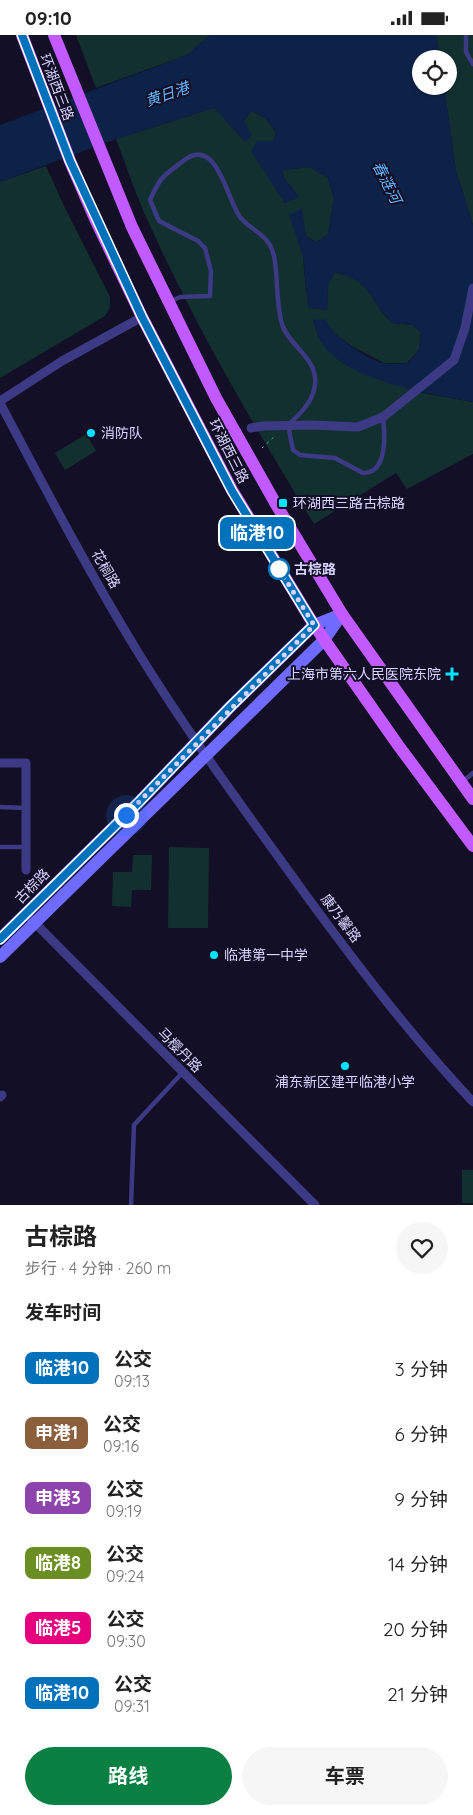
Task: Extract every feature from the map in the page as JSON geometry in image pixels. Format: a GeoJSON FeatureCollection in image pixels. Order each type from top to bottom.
{"type":"FeatureCollection","features":[{"type":"Feature","properties":{"kind":"main road","name":"环湖西三路"},"geometry":{"type":"LineString","coordinates":[[22,35],[70,161],[142,317],[232,491],[324,640],[398,745],[473,846]]}},
{"type":"Feature","properties":{"kind":"main road","name":"环湖西三路"},"geometry":{"type":"LineString","coordinates":[[54,35],[99,151],[168,303],[216,398],[277,506],[342,613],[473,799]]}},
{"type":"Feature","properties":{"kind":"street"},"geometry":{"type":"LineString","coordinates":[[251,428],[288,425],[358,427],[386,415],[454,360],[465,328],[473,288]]}},
{"type":"Feature","properties":{"kind":"street","name":"花榈路"},"geometry":{"type":"LineString","coordinates":[[142,317],[62,361],[0,402],[87,565],[136,649],[197,743]]}},
{"type":"Feature","properties":{"kind":"street","name":"古棕路"},"geometry":{"type":"LineString","coordinates":[[0,939],[314,625],[342,613]]}},
{"type":"Feature","properties":{"kind":"street","name":"古棕路"},"geometry":{"type":"LineString","coordinates":[[0,957],[324,640],[342,613]]}},
{"type":"Feature","properties":{"kind":"street","name":"康乃馨路"},"geometry":{"type":"LineString","coordinates":[[197,743],[384,998],[473,1103]]}},
{"type":"Feature","properties":{"kind":"street"},"geometry":{"type":"LineString","coordinates":[[0,763],[26,763],[26,869]]}},
{"type":"Feature","properties":{"kind":"street","name":"马樱丹路"},"geometry":{"type":"LineString","coordinates":[[25,913],[314,1205]]}},
{"type":"Feature","properties":{"kind":"lane"},"geometry":{"type":"LineString","coordinates":[[466,35],[466,52],[473,64]]}},
{"type":"Feature","properties":{"kind":"lane"},"geometry":{"type":"LineString","coordinates":[[168,303],[180,297],[210,296],[211,271],[205,249],[198,241],[159,221],[150,200],[159,179],[188,157],[200,155],[209,159],[216,167],[239,216],[270,245],[275,258],[276,282],[283,327],[312,363],[315,385],[305,410],[288,425],[293,450],[300,455],[335,458],[363,473],[374,471],[380,461],[386,437],[386,415]]}},
{"type":"Feature","properties":{"kind":"lane"},"geometry":{"type":"LineString","coordinates":[[461,782],[473,773]]}},
{"type":"Feature","properties":{"kind":"lane"},"geometry":{"type":"LineString","coordinates":[[0,807],[26,808]]}},
{"type":"Feature","properties":{"kind":"lane"},"geometry":{"type":"LineString","coordinates":[[0,847],[26,847]]}},
{"type":"Feature","properties":{"kind":"lane"},"geometry":{"type":"LineString","coordinates":[[131,1205],[132,1133],[134,1125],[183,1072]]}},
{"type":"Feature","properties":{"kind":"path"},"geometry":{"type":"LineString","coordinates":[[262,448],[288,425]]}},
{"type":"Feature","properties":{"kind":"green space"},"geometry":{"type":"Polygon","coordinates":[[[76,35],[210,35],[187,55],[96,88],[76,35]]]}},
{"type":"Feature","properties":{"kind":"green space"},"geometry":{"type":"Polygon","coordinates":[[[436,35],[473,35],[473,225],[456,171],[445,95],[457,95],[457,50],[438,50],[436,35]]]}},
{"type":"Feature","properties":{"kind":"green space"},"geometry":{"type":"Polygon","coordinates":[[[214,108],[244,121],[251,111],[265,118],[276,132],[273,142],[284,203],[299,197],[284,178],[282,170],[310,167],[328,178],[334,198],[328,235],[316,242],[306,236],[290,215],[303,256],[306,290],[327,310],[328,285],[334,272],[346,276],[363,285],[392,323],[413,325],[421,332],[419,350],[407,363],[384,363],[353,347],[313,319],[318,336],[354,368],[382,380],[423,393],[473,402],[473,454],[407,489],[396,473],[314,524],[245,409],[181,291],[143,210],[116,139],[214,108]]]}},
{"type":"Feature","properties":{"kind":"green space"},"geometry":{"type":"Polygon","coordinates":[[[46,166],[110,297],[110,307],[105,316],[0,378],[0,182],[46,166]]]}},
{"type":"Feature","properties":{"kind":"green space"},"geometry":{"type":"Polygon","coordinates":[[[86,434],[96,451],[65,470],[55,453],[86,434]]]}},
{"type":"Feature","properties":{"kind":"green space"},"geometry":{"type":"Polygon","coordinates":[[[169,847],[209,848],[208,928],[168,928],[169,847]]]}},
{"type":"Feature","properties":{"kind":"green space"},"geometry":{"type":"Polygon","coordinates":[[[133,855],[152,855],[151,890],[132,890],[131,907],[112,906],[113,872],[132,872],[133,855]]]}},
{"type":"Feature","properties":{"kind":"green space"},"geometry":{"type":"Polygon","coordinates":[[[462,1170],[473,1170],[473,1203],[462,1203],[462,1170]]]}},
{"type":"Feature","properties":{"kind":"water"},"geometry":{"type":"Polygon","coordinates":[[[210,35],[436,35],[438,50],[412,50],[412,95],[445,95],[456,171],[473,225],[473,402],[417,391],[378,380],[343,363],[324,346],[317,333],[313,319],[326,320],[335,333],[351,346],[377,361],[387,364],[408,363],[419,350],[421,332],[413,325],[392,323],[363,286],[356,280],[335,272],[328,285],[327,310],[308,308],[303,256],[289,215],[302,209],[306,236],[316,242],[328,235],[334,197],[328,178],[310,167],[283,170],[284,178],[299,197],[285,203],[251,151],[257,141],[273,141],[276,132],[265,118],[251,111],[244,121],[252,135],[245,142],[214,108],[116,139],[0,182],[0,125],[187,55],[210,35]]]}},
{"type":"Feature","properties":{"kind":"bus line","name":"临港10"},"geometry":{"type":"LineString","coordinates":[[0,939],[314,625],[232,491],[142,317],[96,221],[70,161],[22,35]]}},
{"type":"Feature","properties":{"kind":"place","name":"消防队"},"geometry":{"type":"Point","coordinates":[91,433]}},
{"type":"Feature","properties":{"kind":"place","name":"环湖西三路古棕路"},"geometry":{"type":"Point","coordinates":[283,503]}},
{"type":"Feature","properties":{"kind":"place","name":"古棕路"},"geometry":{"type":"Point","coordinates":[279,569]}},
{"type":"Feature","properties":{"kind":"place","name":"上海市第六人民医院东院"},"geometry":{"type":"Point","coordinates":[452,674]}},
{"type":"Feature","properties":{"kind":"place","name":"临港第一中学"},"geometry":{"type":"Point","coordinates":[214,955]}},
{"type":"Feature","properties":{"kind":"place","name":"浦东新区建平临港小学"},"geometry":{"type":"Point","coordinates":[345,1066]}},
{"type":"Feature","properties":{"kind":"route"},"geometry":{"type":"LineString","coordinates":[[126,815],[230,707],[314,625],[279,569]]}},
{"type":"Feature","properties":{"kind":"water label","name":"黄日港"},"geometry":{"type":"Point","coordinates":[167,94]}},
{"type":"Feature","properties":{"kind":"water label","name":"春涟河"},"geometry":{"type":"Point","coordinates":[387,182]}}]}
